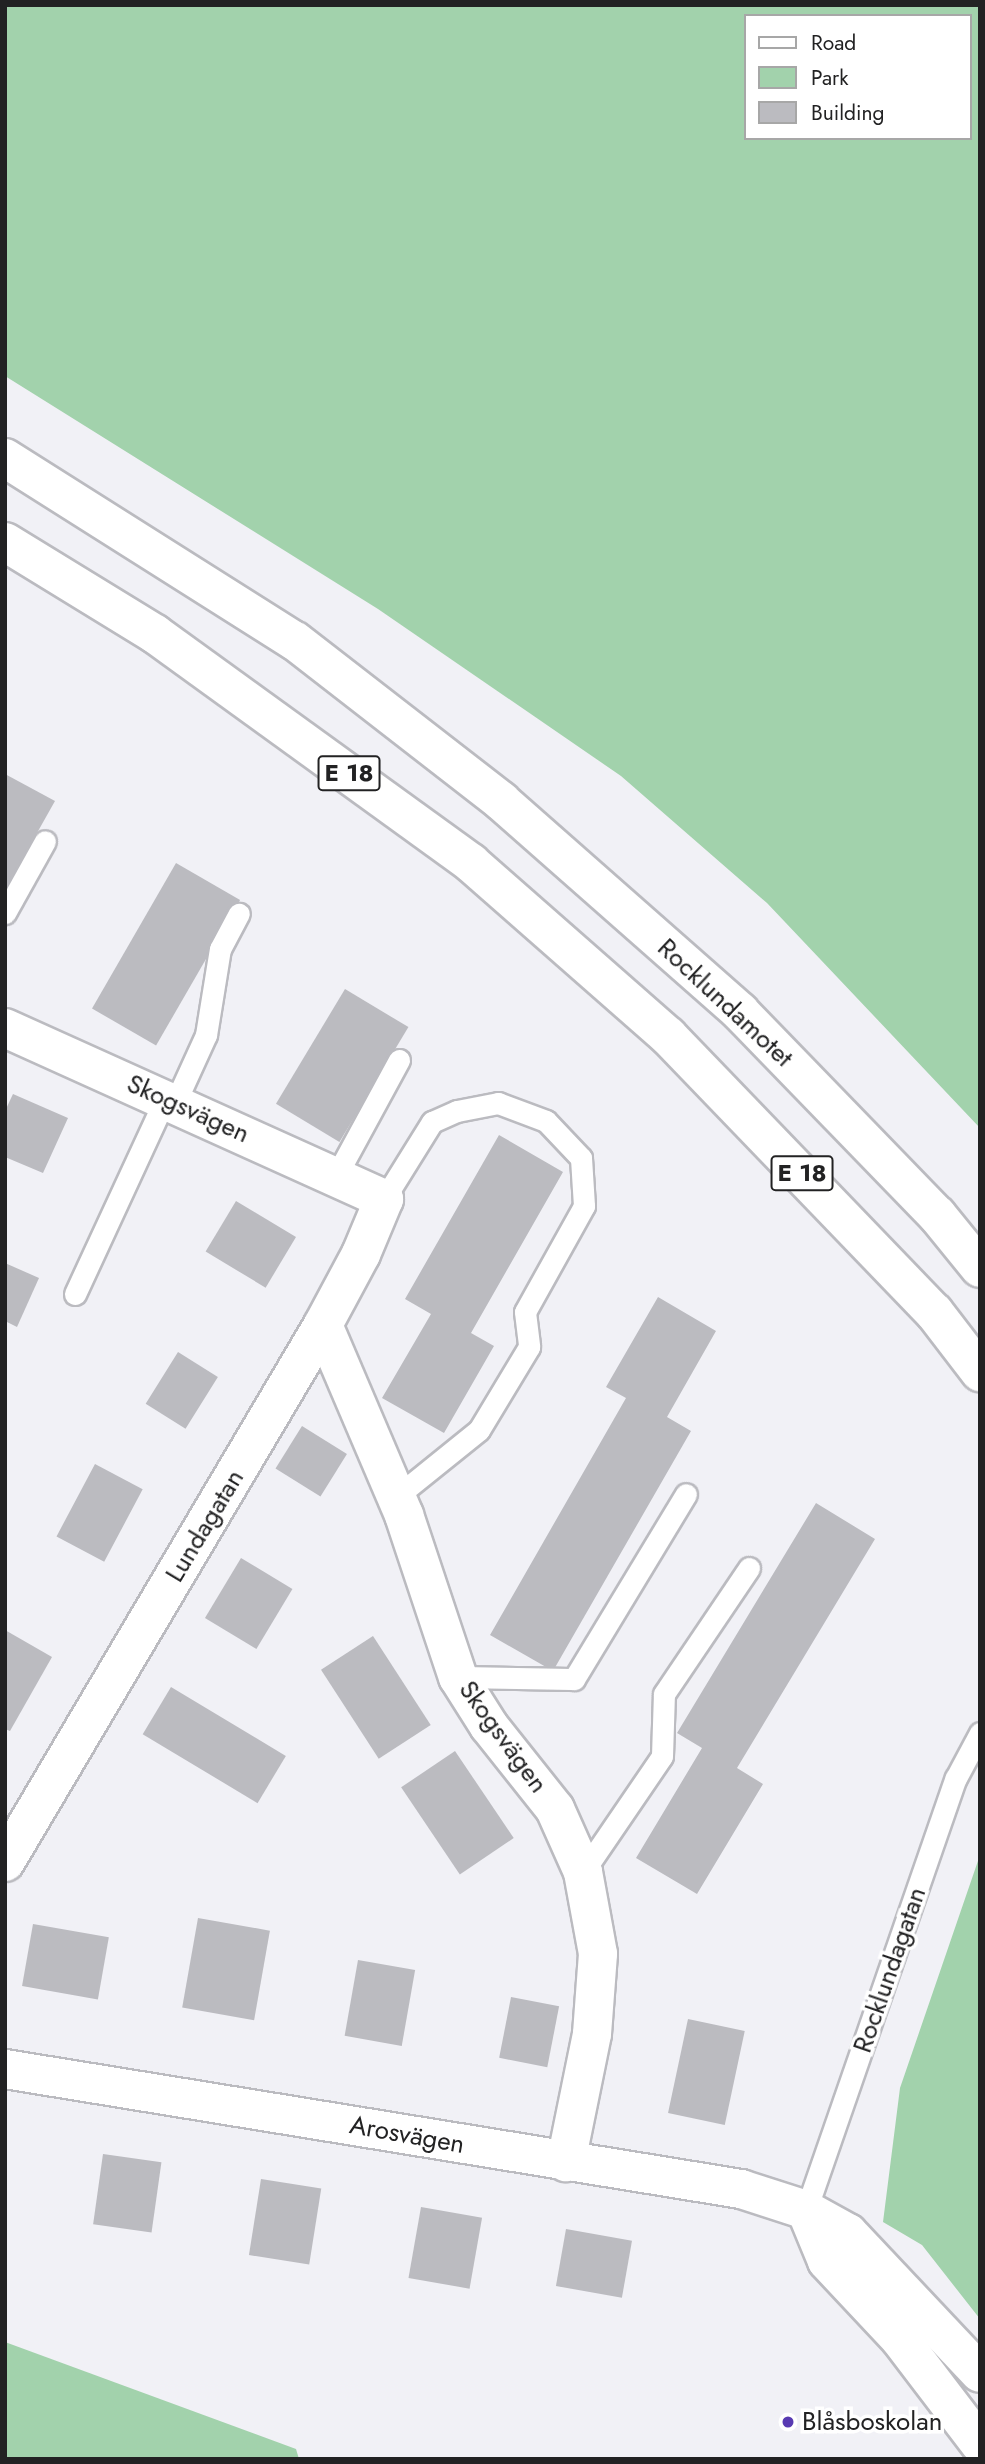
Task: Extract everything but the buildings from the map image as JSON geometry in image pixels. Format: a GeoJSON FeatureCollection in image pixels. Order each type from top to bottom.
{"type":"FeatureCollection","features":[{"type":"Feature","properties":{"kind":"main road","name":"Rocklundamotet"},"geometry":{"type":"LineString","coordinates":[[5,458],[295,641],[501,801],[740,1012],[937,1215],[980,1268]]}},
{"type":"Feature","properties":{"kind":"main road","name":"E 18"},"geometry":{"type":"LineString","coordinates":[[5,542],[155,634],[471,863],[668,1036],[934,1311],[980,1372]]}},
{"type":"Feature","properties":{"kind":"main road","name":"Skogsvägen"},"geometry":{"type":"LineString","coordinates":[[5,1028],[363,1189]]}},
{"type":"Feature","properties":{"kind":"main road","name":"Lundagatan"},"geometry":{"type":"LineString","coordinates":[[5,1862],[323,1325],[361,1254],[363,1189]]}},
{"type":"Feature","properties":{"kind":"main road","name":"E 18"},"geometry":{"type":"LineString","coordinates":[[934,1311],[980,1402]]}},
{"type":"Feature","properties":{"kind":"main road","name":"Skogsvägen"},"geometry":{"type":"LineString","coordinates":[[323,1325],[396,1497],[458,1677],[489,1726],[555,1809],[583,1872],[598,1954],[593,2034],[566,2162]]}},
{"type":"Feature","properties":{"kind":"main road","name":"Arosvägen"},"geometry":{"type":"LineString","coordinates":[[5,2068],[741,2189],[806,2210],[848,2233],[980,2373]]}},
{"type":"Feature","properties":{"kind":"main road"},"geometry":{"type":"LineString","coordinates":[[806,2210],[827,2261],[900,2339],[980,2444]]}},
{"type":"Feature","properties":{"kind":"lane"},"geometry":{"type":"LineString","coordinates":[[5,913],[45,841]]}},
{"type":"Feature","properties":{"kind":"lane"},"geometry":{"type":"LineString","coordinates":[[75,1294],[170,1101],[206,1035],[220,949],[239,914]]}},
{"type":"Feature","properties":{"kind":"lane"},"geometry":{"type":"LineString","coordinates":[[363,1189],[399,1060]]}},
{"type":"Feature","properties":{"kind":"lane"},"geometry":{"type":"LineString","coordinates":[[363,1189],[432,1122],[457,1111],[498,1103],[546,1121],[580,1158],[584,1206],[525,1312],[529,1348],[480,1430],[396,1497]]}},
{"type":"Feature","properties":{"kind":"lane"},"geometry":{"type":"LineString","coordinates":[[458,1677],[574,1679],[686,1494]]}},
{"type":"Feature","properties":{"kind":"lane"},"geometry":{"type":"LineString","coordinates":[[583,1872],[662,1756],[664,1694],[749,1568]]}},
{"type":"Feature","properties":{"kind":"lane","name":"Rocklundagatan"},"geometry":{"type":"LineString","coordinates":[[806,2210],[956,1779],[980,1733]]}},
{"type":"Feature","properties":{"kind":"green space"},"geometry":{"type":"Polygon","coordinates":[[[5,5],[980,5],[980,1128],[767,903],[621,776],[378,609],[5,376],[5,5]]]}},
{"type":"Feature","properties":{"kind":"green space"},"geometry":{"type":"Polygon","coordinates":[[[980,1855],[980,2319],[922,2245],[883,2222],[900,2088],[980,1855]]]}},
{"type":"Feature","properties":{"kind":"green space"},"geometry":{"type":"Polygon","coordinates":[[[5,2342],[296,2449],[299,2459],[5,2459],[5,2342]]]}},
{"type":"Feature","properties":{"kind":"place","name":"Blåsboskolan"},"geometry":{"type":"Point","coordinates":[788,2422]}}]}
